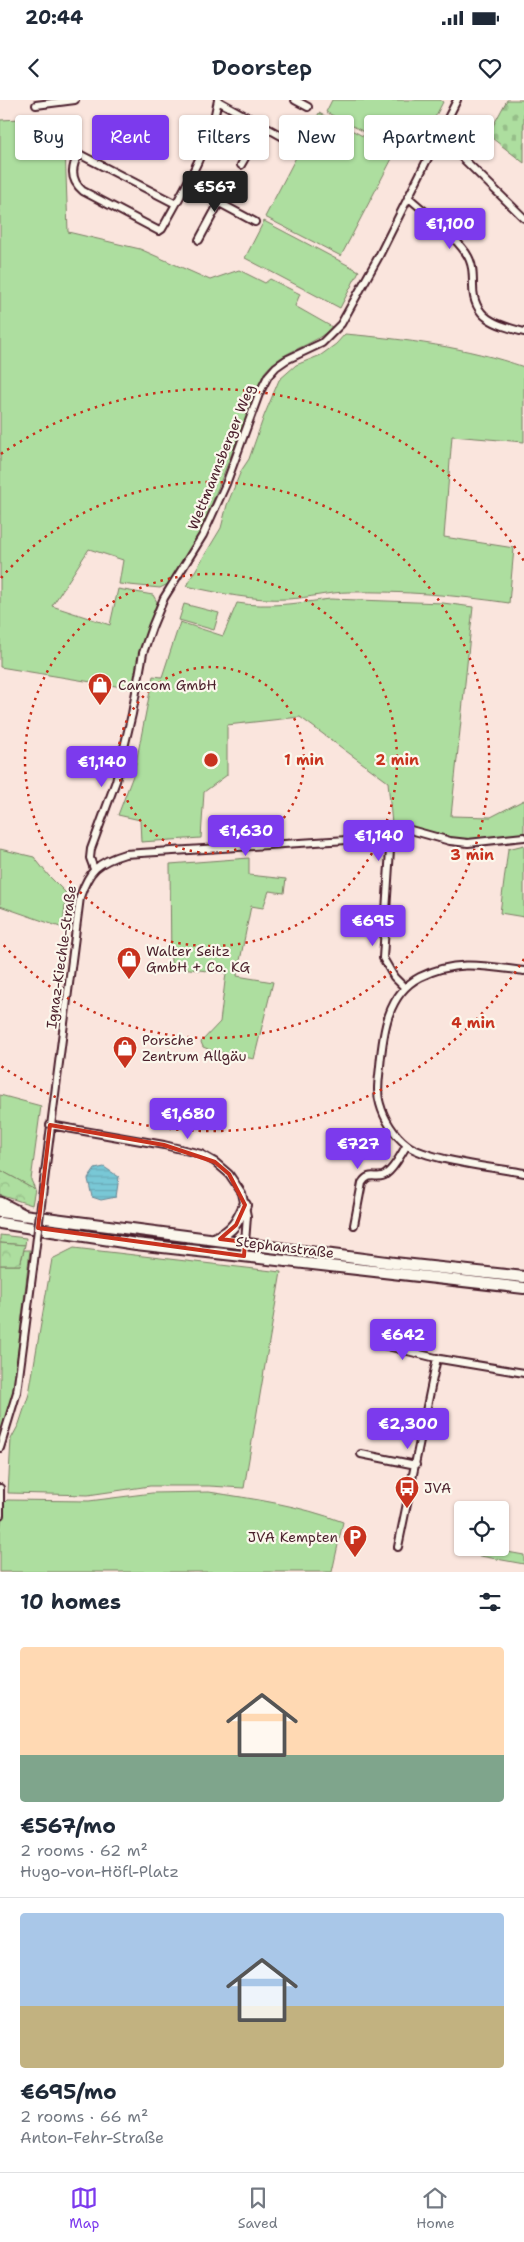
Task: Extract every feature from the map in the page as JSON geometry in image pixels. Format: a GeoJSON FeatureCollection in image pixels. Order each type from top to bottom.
{"type":"FeatureCollection","features":[{"type":"Feature","properties":{"kind":"highway"},"geometry":{"type":"LineString","coordinates":[[0,1204],[22,1215]]}},
{"type":"Feature","properties":{"kind":"main road"},"geometry":{"type":"LineString","coordinates":[[215,1239],[227,1234],[236,1225],[245,1205]]}},
{"type":"Feature","properties":{"kind":"main road","name":"Stephanstraße"},"geometry":{"type":"LineString","coordinates":[[0,1212],[245,1242],[394,1263],[524,1277]]}},
{"type":"Feature","properties":{"kind":"main road","name":"Stephanstraße"},"geometry":{"type":"LineString","coordinates":[[0,1223],[43,1228],[136,1244],[524,1288]]}},
{"type":"Feature","properties":{"kind":"street"},"geometry":{"type":"LineString","coordinates":[[36,105],[75,100]]}},
{"type":"Feature","properties":{"kind":"street"},"geometry":{"type":"LineString","coordinates":[[176,204],[79,154],[72,170],[78,187],[159,231],[176,204],[208,139],[218,100],[244,115]]}},
{"type":"Feature","properties":{"kind":"street"},"geometry":{"type":"LineString","coordinates":[[295,100],[308,107]]}},
{"type":"Feature","properties":{"kind":"street","name":"Wettmannsberger Weg"},"geometry":{"type":"LineString","coordinates":[[449,115],[457,100]]}},
{"type":"Feature","properties":{"kind":"street"},"geometry":{"type":"LineString","coordinates":[[242,165],[245,160]]}},
{"type":"Feature","properties":{"kind":"street","name":"Wettmannsberger Weg"},"geometry":{"type":"LineString","coordinates":[[94,869],[90,858],[91,849],[116,781],[132,714],[143,653],[152,627],[164,598],[204,535],[226,484],[259,394],[268,376],[276,368],[286,360],[322,343],[341,324],[426,160]]}},
{"type":"Feature","properties":{"kind":"street"},"geometry":{"type":"LineString","coordinates":[[465,160],[524,218]]}},
{"type":"Feature","properties":{"kind":"street"},"geometry":{"type":"LineString","coordinates":[[186,185],[255,222]]}},
{"type":"Feature","properties":{"kind":"street"},"geometry":{"type":"LineString","coordinates":[[408,197],[458,243],[466,254],[473,271],[473,295],[478,308],[490,321],[524,332]]}},
{"type":"Feature","properties":{"kind":"street"},"geometry":{"type":"LineString","coordinates":[[199,240],[219,203]]}},
{"type":"Feature","properties":{"kind":"street"},"geometry":{"type":"LineString","coordinates":[[94,869],[102,862],[125,854],[370,838],[407,829],[450,841],[468,843],[524,838]]}},
{"type":"Feature","properties":{"kind":"street"},"geometry":{"type":"LineString","coordinates":[[391,834],[383,958],[394,977],[405,988]]}},
{"type":"Feature","properties":{"kind":"street","name":"Ignaz-Kiechle-Straße"},"geometry":{"type":"LineString","coordinates":[[0,1448],[17,1392],[80,897],[85,879],[94,869]]}},
{"type":"Feature","properties":{"kind":"street"},"geometry":{"type":"LineString","coordinates":[[524,971],[470,964],[448,967],[419,978],[405,988],[396,999],[387,1020],[378,1087],[379,1103],[385,1117],[395,1133],[407,1145],[428,1155],[524,1174]]}},
{"type":"Feature","properties":{"kind":"street"},"geometry":{"type":"LineString","coordinates":[[50,1125],[164,1145],[201,1154],[229,1174],[242,1193],[247,1216],[244,1256]]}},
{"type":"Feature","properties":{"kind":"street"},"geometry":{"type":"LineString","coordinates":[[354,1225],[362,1183],[365,1178],[388,1174],[407,1145]]}},
{"type":"Feature","properties":{"kind":"street"},"geometry":{"type":"LineString","coordinates":[[375,1343],[437,1358],[524,1373]]}},
{"type":"Feature","properties":{"kind":"street"},"geometry":{"type":"LineString","coordinates":[[398,1547],[437,1358]]}},
{"type":"Feature","properties":{"kind":"street"},"geometry":{"type":"LineString","coordinates":[[361,1454],[416,1465]]}},
{"type":"Feature","properties":{"kind":"street"},"geometry":{"type":"LineString","coordinates":[[0,1488],[0,1515]]}},
{"type":"Feature","properties":{"kind":"highlighted area"},"geometry":{"type":"Polygon","coordinates":[[[50,1125],[164,1145],[215,1162],[229,1174],[245,1205],[236,1225],[220,1239],[245,1242],[244,1256],[38,1228],[50,1125]]]}},
{"type":"Feature","properties":{"kind":"green space"},"geometry":{"type":"Polygon","coordinates":[[[332,100],[440,100],[443,102],[436,115],[364,115],[364,132],[354,127],[354,115],[332,115],[326,112],[332,100]]]}},
{"type":"Feature","properties":{"kind":"green space"},"geometry":{"type":"Polygon","coordinates":[[[507,100],[524,100],[524,163],[494,140],[494,124],[507,100]]]}},
{"type":"Feature","properties":{"kind":"green space"},"geometry":{"type":"Polygon","coordinates":[[[15,119],[15,160],[65,160],[68,232],[140,249],[210,280],[239,270],[265,283],[270,279],[300,294],[295,306],[332,327],[315,340],[279,359],[264,373],[200,533],[168,584],[160,588],[119,584],[123,560],[89,549],[52,606],[110,625],[118,589],[153,595],[157,602],[140,653],[134,689],[0,667],[0,120],[15,119]]]}},
{"type":"Feature","properties":{"kind":"green space"},"geometry":{"type":"Polygon","coordinates":[[[354,131],[364,137],[364,160],[391,160],[341,256],[265,217],[295,160],[354,160],[354,131]]]}},
{"type":"Feature","properties":{"kind":"green space"},"geometry":{"type":"Polygon","coordinates":[[[264,221],[359,271],[340,308],[245,258],[264,221]]]}},
{"type":"Feature","properties":{"kind":"green space"},"geometry":{"type":"Polygon","coordinates":[[[345,334],[390,338],[458,349],[524,367],[524,442],[452,436],[444,537],[514,548],[509,603],[389,592],[341,592],[296,598],[262,599],[186,586],[221,528],[227,505],[241,471],[249,459],[279,380],[296,365],[321,355],[336,344],[345,334]]]}},
{"type":"Feature","properties":{"kind":"green space"},"geometry":{"type":"Polygon","coordinates":[[[330,599],[443,603],[473,607],[451,816],[491,817],[524,800],[524,833],[491,839],[469,840],[447,837],[409,826],[392,824],[388,782],[300,717],[227,725],[227,775],[204,792],[201,838],[141,842],[140,820],[118,815],[134,773],[153,676],[162,677],[180,622],[223,636],[237,603],[272,605],[330,599]]]}},
{"type":"Feature","properties":{"kind":"green space"},"geometry":{"type":"Polygon","coordinates":[[[184,604],[219,613],[214,630],[179,620],[184,604]]]}},
{"type":"Feature","properties":{"kind":"green space"},"geometry":{"type":"Polygon","coordinates":[[[524,845],[524,917],[500,913],[508,849],[524,845]]]}},
{"type":"Feature","properties":{"kind":"green space"},"geometry":{"type":"Polygon","coordinates":[[[0,849],[34,857],[66,893],[63,928],[0,906],[0,849]]]}},
{"type":"Feature","properties":{"kind":"green space"},"geometry":{"type":"Polygon","coordinates":[[[249,858],[249,875],[286,879],[284,893],[269,891],[263,908],[251,906],[237,976],[273,982],[254,1059],[213,1051],[203,1047],[201,1042],[220,1022],[226,973],[171,967],[170,864],[249,858]]]}},
{"type":"Feature","properties":{"kind":"green space"},"geometry":{"type":"Polygon","coordinates":[[[0,1095],[41,1106],[31,1180],[35,1189],[0,1170],[0,1095]]]}},
{"type":"Feature","properties":{"kind":"green space"},"geometry":{"type":"Polygon","coordinates":[[[0,1170],[35,1189],[32,1205],[0,1195],[0,1170]]]}},
{"type":"Feature","properties":{"kind":"green space"},"geometry":{"type":"Polygon","coordinates":[[[0,1235],[26,1238],[25,1245],[0,1243],[0,1235]]]}},
{"type":"Feature","properties":{"kind":"green space"},"geometry":{"type":"Polygon","coordinates":[[[0,1243],[25,1245],[20,1265],[0,1265],[0,1243]]]}},
{"type":"Feature","properties":{"kind":"green space"},"geometry":{"type":"Polygon","coordinates":[[[74,1248],[281,1272],[244,1488],[150,1486],[88,1495],[8,1493],[11,1439],[19,1424],[29,1394],[52,1259],[74,1248]]]}},
{"type":"Feature","properties":{"kind":"green space"},"geometry":{"type":"Polygon","coordinates":[[[24,1250],[30,1250],[13,1392],[0,1436],[0,1265],[20,1265],[24,1250]]]}},
{"type":"Feature","properties":{"kind":"green space"},"geometry":{"type":"Polygon","coordinates":[[[209,1492],[293,1507],[343,1522],[332,1572],[0,1572],[0,1531],[4,1503],[7,1500],[89,1501],[152,1493],[209,1492]]]}},
{"type":"Feature","properties":{"kind":"green space"},"geometry":{"type":"Polygon","coordinates":[[[509,1552],[524,1555],[524,1564],[480,1556],[509,1556],[509,1552]]]}},
{"type":"Feature","properties":{"kind":"water"},"geometry":{"type":"Polygon","coordinates":[[[104,1167],[119,1177],[116,1197],[101,1200],[92,1197],[88,1179],[95,1169],[104,1167]]]}},
{"type":"Feature","properties":{"kind":"place","name":"Cancom GmbH"},"geometry":{"type":"Point","coordinates":[100,706]}},
{"type":"Feature","properties":{"kind":"place","name":"Walter Seitz GmbH + Co. KG"},"geometry":{"type":"Point","coordinates":[129,980]}},
{"type":"Feature","properties":{"kind":"place","name":"Porsche Zentrum Allgäu"},"geometry":{"type":"Point","coordinates":[125,1069]}},
{"type":"Feature","properties":{"kind":"place","name":"JVA"},"geometry":{"type":"Point","coordinates":[407,1509]}},
{"type":"Feature","properties":{"kind":"place","name":"JVA Kempten"},"geometry":{"type":"Point","coordinates":[355,1558]}}]}
